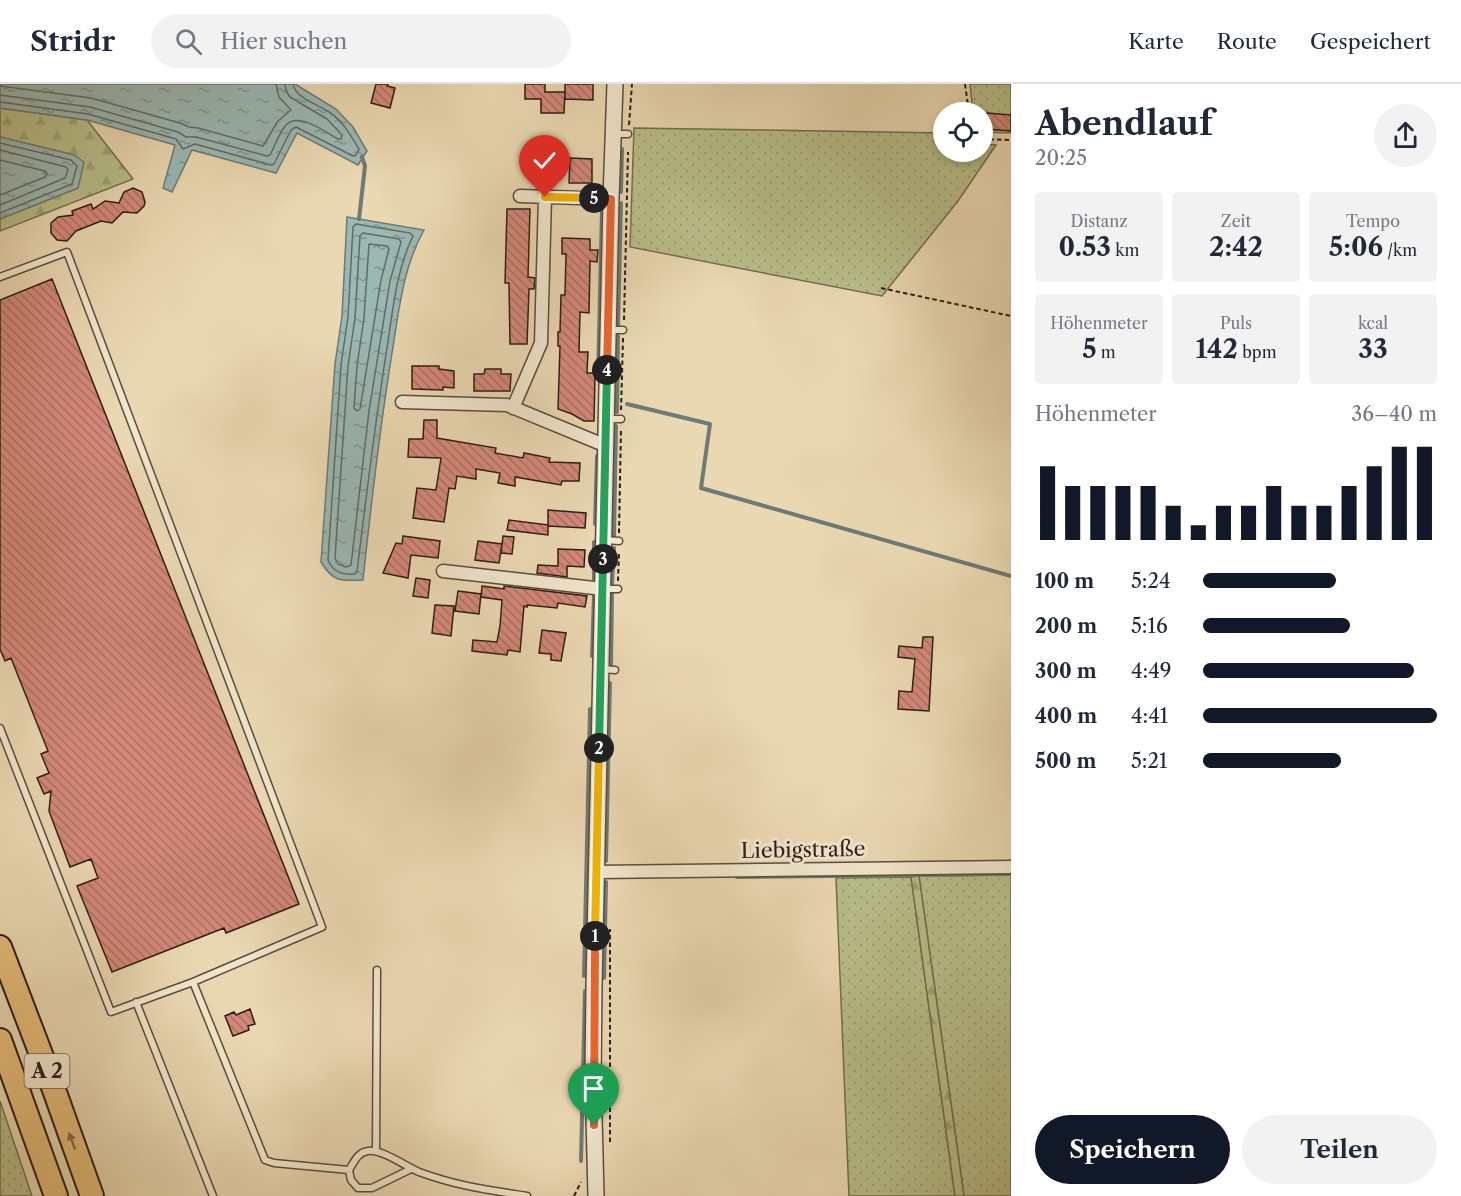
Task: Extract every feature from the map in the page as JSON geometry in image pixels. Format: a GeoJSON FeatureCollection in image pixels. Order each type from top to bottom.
{"type":"FeatureCollection","features":[{"type":"Feature","properties":{"kind":"highway","name":"A 2"},"geometry":{"type":"LineString","coordinates":[[0,947],[92,1196]]}},
{"type":"Feature","properties":{"kind":"highway","name":"A 2"},"geometry":{"type":"LineString","coordinates":[[0,1040],[56,1196]]}},
{"type":"Feature","properties":{"kind":"street"},"geometry":{"type":"LineString","coordinates":[[596,1196],[593,1076],[597,872],[608,669],[611,541],[606,443],[614,419],[616,330],[611,199],[621,134],[615,84]]}},
{"type":"Feature","properties":{"kind":"street"},"geometry":{"type":"LineString","coordinates":[[520,196],[611,199]]}},
{"type":"Feature","properties":{"kind":"street"},"geometry":{"type":"LineString","coordinates":[[513,408],[541,343],[545,197]]}},
{"type":"Feature","properties":{"kind":"street"},"geometry":{"type":"LineString","coordinates":[[402,402],[507,405],[599,444],[606,443]]}},
{"type":"Feature","properties":{"kind":"street"},"geometry":{"type":"LineString","coordinates":[[443,571],[610,589]]}},
{"type":"Feature","properties":{"kind":"street","name":"Liebigstraße"},"geometry":{"type":"LineString","coordinates":[[597,872],[1011,867]]}},
{"type":"Feature","properties":{"kind":"lane"},"geometry":{"type":"LineString","coordinates":[[0,276],[67,252],[322,927],[193,982],[111,1012],[0,728]]}},
{"type":"Feature","properties":{"kind":"lane"},"geometry":{"type":"LineString","coordinates":[[376,1151],[377,970]]}},
{"type":"Feature","properties":{"kind":"lane"},"geometry":{"type":"LineString","coordinates":[[193,982],[265,1160],[274,1163],[349,1170]]}},
{"type":"Feature","properties":{"kind":"lane"},"geometry":{"type":"LineString","coordinates":[[136,1002],[213,1196]]}},
{"type":"Feature","properties":{"kind":"lane"},"geometry":{"type":"LineString","coordinates":[[411,1169],[372,1188],[358,1188],[351,1180],[349,1170],[358,1155],[365,1151],[376,1151],[411,1169],[463,1186],[527,1196]]}},
{"type":"Feature","properties":{"kind":"path"},"geometry":{"type":"LineString","coordinates":[[610,589],[621,134],[632,84]]}},
{"type":"Feature","properties":{"kind":"path"},"geometry":{"type":"LineString","coordinates":[[965,84],[968,102]]}},
{"type":"Feature","properties":{"kind":"path"},"geometry":{"type":"LineString","coordinates":[[993,139],[1011,140]]}},
{"type":"Feature","properties":{"kind":"path"},"geometry":{"type":"LineString","coordinates":[[881,288],[1011,316]]}},
{"type":"Feature","properties":{"kind":"path"},"geometry":{"type":"LineString","coordinates":[[610,918],[610,1150]]}},
{"type":"Feature","properties":{"kind":"green space"},"geometry":{"type":"Polygon","coordinates":[[[970,84],[1011,84],[1011,133],[993,132],[993,102],[972,102],[970,84]]]}},
{"type":"Feature","properties":{"kind":"green space"},"geometry":{"type":"Polygon","coordinates":[[[0,108],[87,120],[133,179],[0,231],[0,219],[78,188],[74,155],[0,137],[0,108]]]}},
{"type":"Feature","properties":{"kind":"green space"},"geometry":{"type":"Polygon","coordinates":[[[634,128],[933,133],[933,162],[984,162],[958,201],[882,296],[630,247],[634,128]]]}},
{"type":"Feature","properties":{"kind":"green space"},"geometry":{"type":"Polygon","coordinates":[[[1011,875],[1011,1196],[964,1196],[919,876],[1011,875]]]}},
{"type":"Feature","properties":{"kind":"green space"},"geometry":{"type":"Polygon","coordinates":[[[919,876],[964,1196],[955,1196],[911,877],[919,876]]]}},
{"type":"Feature","properties":{"kind":"green space"},"geometry":{"type":"Polygon","coordinates":[[[911,877],[955,1196],[849,1196],[836,878],[911,877]]]}},
{"type":"Feature","properties":{"kind":"green space"},"geometry":{"type":"Polygon","coordinates":[[[0,1101],[32,1196],[0,1196],[0,1101]]]}},
{"type":"Feature","properties":{"kind":"water"},"geometry":{"type":"Polygon","coordinates":[[[0,84],[295,84],[336,109],[353,127],[367,151],[358,165],[297,133],[276,173],[192,150],[172,192],[163,188],[175,145],[87,120],[0,108],[0,84]]]}},
{"type":"Feature","properties":{"kind":"water"},"geometry":{"type":"Polygon","coordinates":[[[0,137],[74,155],[84,162],[78,188],[0,219],[0,137]]]}},
{"type":"Feature","properties":{"kind":"water"},"geometry":{"type":"Polygon","coordinates":[[[347,217],[424,230],[406,274],[400,305],[380,438],[363,580],[338,579],[325,569],[321,562],[335,364],[342,316],[347,217]]]}},
{"type":"Feature","properties":{"kind":"building"},"geometry":{"type":"Polygon","coordinates":[[[376,84],[388,84],[387,86],[395,88],[390,108],[371,103],[376,84]]]}},
{"type":"Feature","properties":{"kind":"building"},"geometry":{"type":"Polygon","coordinates":[[[525,84],[545,84],[545,92],[565,92],[564,113],[541,113],[541,99],[525,99],[525,84]]]}},
{"type":"Feature","properties":{"kind":"building"},"geometry":{"type":"Polygon","coordinates":[[[565,84],[593,84],[593,100],[565,99],[565,84]]]}},
{"type":"Feature","properties":{"kind":"building"},"geometry":{"type":"Polygon","coordinates":[[[993,114],[1011,115],[1011,131],[993,130],[993,114]]]}},
{"type":"Feature","properties":{"kind":"building"},"geometry":{"type":"Polygon","coordinates":[[[570,158],[592,159],[592,183],[569,183],[570,158]]]}},
{"type":"Feature","properties":{"kind":"building"},"geometry":{"type":"Polygon","coordinates":[[[133,188],[142,192],[145,202],[137,213],[123,212],[112,223],[101,221],[76,231],[67,241],[57,240],[51,233],[51,223],[58,217],[73,215],[72,211],[91,204],[93,209],[105,201],[119,203],[124,192],[133,188]]]}},
{"type":"Feature","properties":{"kind":"building"},"geometry":{"type":"Polygon","coordinates":[[[507,209],[530,209],[528,277],[535,278],[534,289],[529,289],[527,344],[510,344],[509,283],[505,283],[507,209]]]}},
{"type":"Feature","properties":{"kind":"building"},"geometry":{"type":"Polygon","coordinates":[[[562,238],[590,239],[590,250],[598,250],[597,262],[590,261],[589,313],[580,312],[579,352],[588,352],[587,373],[595,373],[594,421],[584,421],[558,409],[560,346],[558,346],[558,332],[560,332],[561,295],[565,295],[566,254],[562,254],[562,238]]]}},
{"type":"Feature","properties":{"kind":"building"},"geometry":{"type":"Polygon","coordinates":[[[52,279],[299,904],[226,933],[224,928],[112,972],[77,886],[98,878],[91,859],[70,867],[49,811],[51,791],[44,794],[37,778],[49,773],[41,754],[48,751],[11,658],[5,661],[0,649],[0,300],[52,279]]]}},
{"type":"Feature","properties":{"kind":"building"},"geometry":{"type":"Polygon","coordinates":[[[412,366],[439,366],[439,369],[454,371],[454,388],[412,389],[412,366]]]}},
{"type":"Feature","properties":{"kind":"building"},"geometry":{"type":"Polygon","coordinates":[[[485,369],[501,369],[501,374],[511,374],[510,391],[474,391],[474,374],[484,374],[485,369]]]}},
{"type":"Feature","properties":{"kind":"building"},"geometry":{"type":"Polygon","coordinates":[[[424,420],[437,420],[437,438],[496,448],[495,453],[523,458],[524,453],[550,458],[549,462],[580,463],[579,481],[562,481],[561,485],[515,477],[515,486],[498,483],[500,473],[476,469],[476,479],[457,476],[455,489],[449,488],[444,522],[413,518],[417,488],[436,490],[441,458],[408,457],[409,439],[423,439],[424,420]]]}},
{"type":"Feature","properties":{"kind":"building"},"geometry":{"type":"Polygon","coordinates":[[[548,510],[586,513],[585,528],[548,526],[548,535],[507,530],[509,520],[548,525],[548,510]]]}},
{"type":"Feature","properties":{"kind":"building"},"geometry":{"type":"Polygon","coordinates":[[[403,536],[440,541],[438,558],[411,555],[408,578],[383,573],[396,543],[402,544],[403,536]]]}},
{"type":"Feature","properties":{"kind":"building"},"geometry":{"type":"Polygon","coordinates":[[[503,536],[514,537],[512,554],[501,553],[503,536]]]}},
{"type":"Feature","properties":{"kind":"building"},"geometry":{"type":"Polygon","coordinates":[[[478,541],[502,544],[499,563],[475,560],[478,541]]]}},
{"type":"Feature","properties":{"kind":"building"},"geometry":{"type":"Polygon","coordinates":[[[558,549],[585,550],[584,567],[567,566],[567,577],[537,573],[538,565],[558,566],[558,549]]]}},
{"type":"Feature","properties":{"kind":"building"},"geometry":{"type":"Polygon","coordinates":[[[416,578],[430,580],[428,598],[413,596],[416,578]]]}},
{"type":"Feature","properties":{"kind":"building"},"geometry":{"type":"Polygon","coordinates":[[[482,586],[504,589],[504,586],[587,596],[585,607],[558,603],[557,608],[524,606],[520,652],[508,650],[507,655],[472,651],[473,640],[497,642],[500,626],[502,600],[481,597],[482,586]]]}},
{"type":"Feature","properties":{"kind":"building"},"geometry":{"type":"Polygon","coordinates":[[[458,591],[481,594],[479,614],[455,611],[458,591]]]}},
{"type":"Feature","properties":{"kind":"building"},"geometry":{"type":"Polygon","coordinates":[[[435,605],[454,606],[451,636],[432,633],[435,605]]]}},
{"type":"Feature","properties":{"kind":"building"},"geometry":{"type":"Polygon","coordinates":[[[542,630],[566,633],[561,661],[551,660],[551,654],[539,653],[542,630]]]}},
{"type":"Feature","properties":{"kind":"building"},"geometry":{"type":"Polygon","coordinates":[[[923,637],[933,637],[929,711],[898,709],[899,691],[912,692],[915,659],[898,657],[899,646],[922,648],[923,637]]]}},
{"type":"Feature","properties":{"kind":"building"},"geometry":{"type":"Polygon","coordinates":[[[250,1009],[255,1024],[248,1026],[249,1030],[233,1036],[225,1016],[234,1012],[236,1015],[250,1009]]]}},
{"type":"Feature","properties":{"kind":"waterway"},"geometry":{"type":"LineString","coordinates":[[621,192],[622,149]]}},
{"type":"Feature","properties":{"kind":"waterway"},"geometry":{"type":"LineString","coordinates":[[359,219],[365,166],[362,157]]}},
{"type":"Feature","properties":{"kind":"waterway"},"geometry":{"type":"LineString","coordinates":[[618,326],[621,203]]}},
{"type":"Feature","properties":{"kind":"waterway"},"geometry":{"type":"LineString","coordinates":[[598,378],[602,211]]}},
{"type":"Feature","properties":{"kind":"waterway"},"geometry":{"type":"LineString","coordinates":[[617,412],[618,336]]}},
{"type":"Feature","properties":{"kind":"waterway"},"geometry":{"type":"LineString","coordinates":[[627,404],[710,424],[701,488],[1011,576]]}},
{"type":"Feature","properties":{"kind":"waterway"},"geometry":{"type":"LineString","coordinates":[[614,536],[616,426]]}},
{"type":"Feature","properties":{"kind":"waterway"},"geometry":{"type":"LineString","coordinates":[[595,524],[597,456]]}},
{"type":"Feature","properties":{"kind":"waterway"},"geometry":{"type":"LineString","coordinates":[[594,542],[594,579]]}},
{"type":"Feature","properties":{"kind":"waterway"},"geometry":{"type":"LineString","coordinates":[[612,584],[614,548]]}},
{"type":"Feature","properties":{"kind":"waterway"},"geometry":{"type":"LineString","coordinates":[[611,665],[612,593]]}},
{"type":"Feature","properties":{"kind":"waterway"},"geometry":{"type":"LineString","coordinates":[[592,656],[594,596]]}},
{"type":"Feature","properties":{"kind":"waterway"},"geometry":{"type":"LineString","coordinates":[[606,861],[610,683]]}},
{"type":"Feature","properties":{"kind":"waterway"},"geometry":{"type":"LineString","coordinates":[[584,976],[590,709]]}},
{"type":"Feature","properties":{"kind":"waterway"},"geometry":{"type":"LineString","coordinates":[[737,877],[1011,874]]}},
{"type":"Feature","properties":{"kind":"waterway"},"geometry":{"type":"LineString","coordinates":[[604,978],[606,882]]}},
{"type":"Feature","properties":{"kind":"waterway"},"geometry":{"type":"LineString","coordinates":[[581,1161],[585,991]]}},
{"type":"Feature","properties":{"kind":"route"},"geometry":{"type":"LineString","coordinates":[[545,197],[611,199],[594,986],[594,1125]]}}]}
